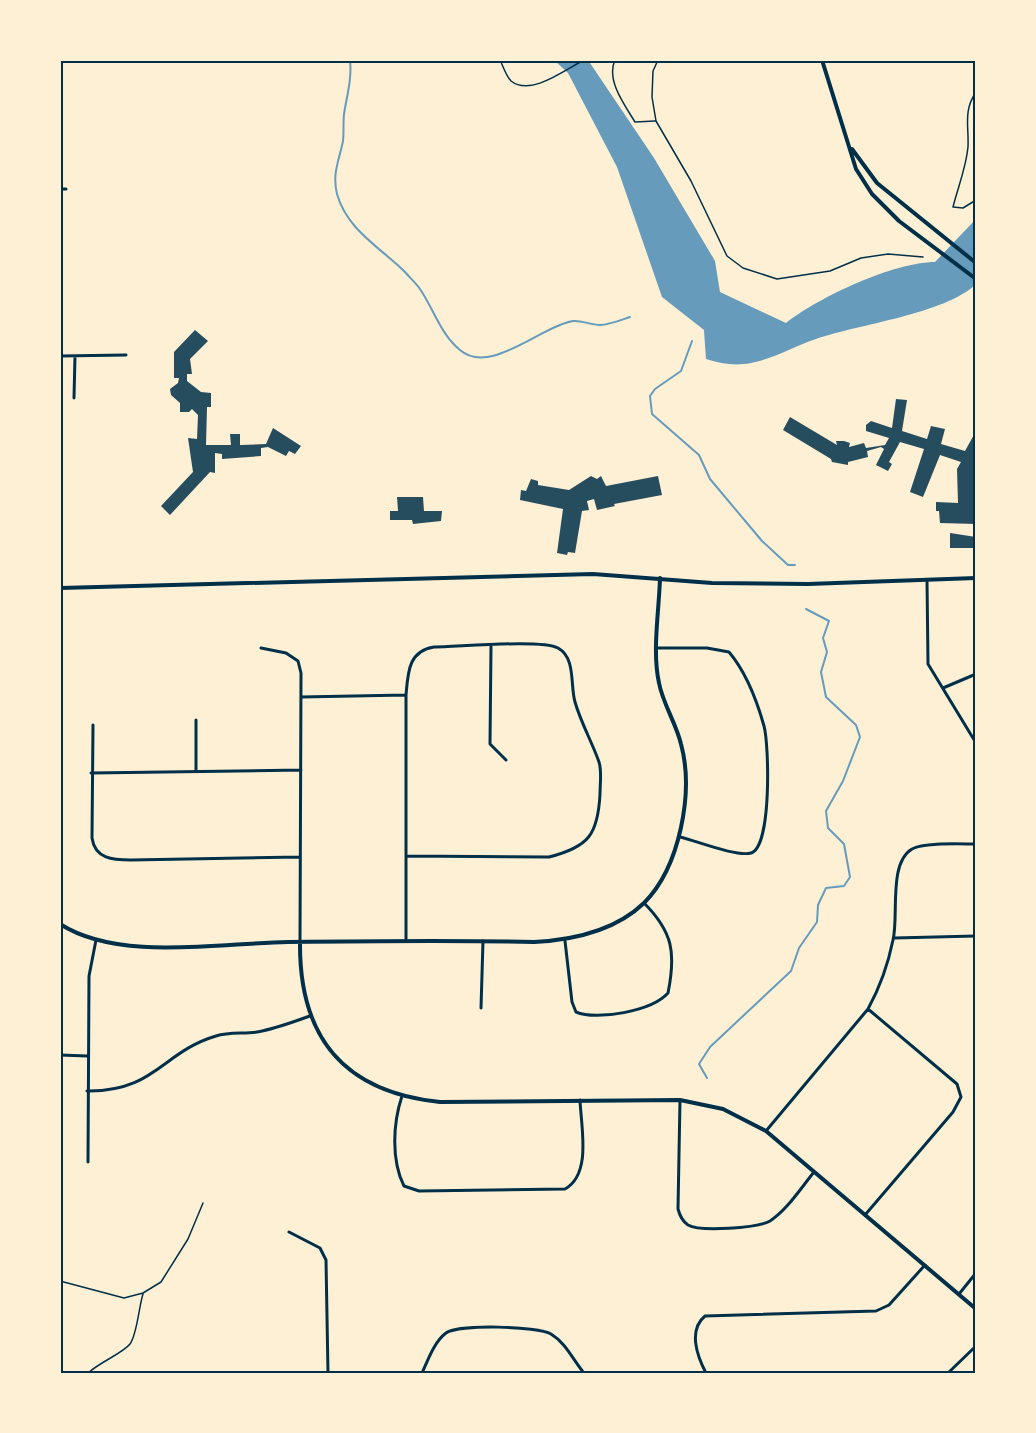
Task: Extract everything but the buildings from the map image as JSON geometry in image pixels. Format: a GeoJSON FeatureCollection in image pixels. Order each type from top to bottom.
{"type":"FeatureCollection","features":[{"type":"Feature","properties":{"kind":"street"},"geometry":{"type":"LineString","coordinates":[[822,60],[856,169],[872,194],[899,221],[976,279]]}},
{"type":"Feature","properties":{"kind":"street"},"geometry":{"type":"LineString","coordinates":[[850,146],[877,183],[976,263]]}},
{"type":"Feature","properties":{"kind":"street"},"geometry":{"type":"LineString","coordinates":[[60,189],[66,189]]}},
{"type":"Feature","properties":{"kind":"street"},"geometry":{"type":"LineString","coordinates":[[60,356],[126,355]]}},
{"type":"Feature","properties":{"kind":"street"},"geometry":{"type":"LineString","coordinates":[[74,398],[75,356]]}},
{"type":"Feature","properties":{"kind":"street"},"geometry":{"type":"LineString","coordinates":[[60,588],[593,574],[712,583],[808,584],[976,578]]}},
{"type":"Feature","properties":{"kind":"street"},"geometry":{"type":"LineString","coordinates":[[60,924],[96,940],[125,946],[153,947],[300,942],[565,940],[594,933],[644,903],[671,860],[680,837],[685,803],[681,744],[659,683],[660,578]]}},
{"type":"Feature","properties":{"kind":"street"},"geometry":{"type":"LineString","coordinates":[[927,580],[928,664],[976,743]]}},
{"type":"Feature","properties":{"kind":"street"},"geometry":{"type":"LineString","coordinates":[[406,856],[549,857],[577,848],[595,830],[599,817],[600,764],[576,706],[565,653],[547,645],[425,648],[416,655],[411,663],[406,695],[406,856],[406,941]]}},
{"type":"Feature","properties":{"kind":"street"},"geometry":{"type":"LineString","coordinates":[[491,646],[490,744],[506,760]]}},
{"type":"Feature","properties":{"kind":"street"},"geometry":{"type":"LineString","coordinates":[[261,648],[286,653],[298,661],[301,697],[300,968],[310,1016],[326,1043],[346,1067],[361,1079],[402,1096],[440,1102],[680,1100],[723,1108],[766,1131],[976,1309]]}},
{"type":"Feature","properties":{"kind":"street"},"geometry":{"type":"LineString","coordinates":[[658,648],[707,648],[729,652],[738,663],[767,737],[766,827],[758,848],[752,853],[738,853],[680,837]]}},
{"type":"Feature","properties":{"kind":"street"},"geometry":{"type":"LineString","coordinates":[[943,688],[976,674]]}},
{"type":"Feature","properties":{"kind":"street"},"geometry":{"type":"LineString","coordinates":[[301,697],[406,695]]}},
{"type":"Feature","properties":{"kind":"street"},"geometry":{"type":"LineString","coordinates":[[196,720],[196,771]]}},
{"type":"Feature","properties":{"kind":"street"},"geometry":{"type":"LineString","coordinates":[[93,725],[91,773],[93,846],[111,860],[300,857]]}},
{"type":"Feature","properties":{"kind":"street"},"geometry":{"type":"LineString","coordinates":[[91,773],[301,770]]}},
{"type":"Feature","properties":{"kind":"street"},"geometry":{"type":"LineString","coordinates":[[766,1131],[868,1009],[885,973],[894,938],[898,873],[905,856],[919,846],[976,843]]}},
{"type":"Feature","properties":{"kind":"street"},"geometry":{"type":"LineString","coordinates":[[565,940],[572,1002],[576,1012],[596,1017],[654,1005],[668,993],[671,940],[662,921],[644,903]]}},
{"type":"Feature","properties":{"kind":"street"},"geometry":{"type":"LineString","coordinates":[[894,938],[976,936]]}},
{"type":"Feature","properties":{"kind":"street"},"geometry":{"type":"LineString","coordinates":[[88,1162],[89,976],[96,940]]}},
{"type":"Feature","properties":{"kind":"street"},"geometry":{"type":"LineString","coordinates":[[481,1008],[483,941]]}},
{"type":"Feature","properties":{"kind":"street"},"geometry":{"type":"LineString","coordinates":[[865,1215],[953,1112],[961,1097],[957,1084],[868,1009]]}},
{"type":"Feature","properties":{"kind":"street"},"geometry":{"type":"LineString","coordinates":[[87,1091],[118,1090],[134,1085],[150,1077],[181,1053],[216,1036],[258,1032],[310,1016]]}},
{"type":"Feature","properties":{"kind":"street"},"geometry":{"type":"LineString","coordinates":[[60,1055],[87,1056]]}},
{"type":"Feature","properties":{"kind":"street"},"geometry":{"type":"LineString","coordinates":[[402,1096],[395,1125],[397,1167],[404,1186],[418,1191],[564,1189],[572,1185],[582,1170],[580,1100]]}},
{"type":"Feature","properties":{"kind":"street"},"geometry":{"type":"LineString","coordinates":[[680,1100],[678,1209],[681,1219],[689,1225],[700,1228],[753,1226],[769,1222],[814,1173]]}},
{"type":"Feature","properties":{"kind":"street"},"geometry":{"type":"LineString","coordinates":[[289,1232],[321,1248],[326,1260],[328,1373]]}},
{"type":"Feature","properties":{"kind":"street"},"geometry":{"type":"LineString","coordinates":[[706,1373],[696,1349],[695,1332],[699,1321],[705,1316],[876,1311],[896,1299],[925,1265]]}},
{"type":"Feature","properties":{"kind":"street"},"geometry":{"type":"LineString","coordinates":[[959,1294],[976,1273]]}},
{"type":"Feature","properties":{"kind":"street"},"geometry":{"type":"LineString","coordinates":[[422,1373],[436,1345],[446,1332],[459,1328],[537,1328],[550,1333],[562,1343],[584,1373]]}},
{"type":"Feature","properties":{"kind":"street"},"geometry":{"type":"LineString","coordinates":[[948,1373],[976,1346]]}},
{"type":"Feature","properties":{"kind":"path"},"geometry":{"type":"LineString","coordinates":[[500,60],[511,80],[524,86],[539,83],[584,60]]}},
{"type":"Feature","properties":{"kind":"path"},"geometry":{"type":"LineString","coordinates":[[615,60],[611,69],[612,78],[635,122],[656,121]]}},
{"type":"Feature","properties":{"kind":"path"},"geometry":{"type":"LineString","coordinates":[[658,60],[653,71],[652,97],[656,121],[691,181],[727,256],[743,268],[777,279],[830,271],[861,258],[888,254],[923,257]]}},
{"type":"Feature","properties":{"kind":"path"},"geometry":{"type":"LineString","coordinates":[[976,92],[970,101],[965,120],[968,145],[953,207],[963,208],[976,201]]}},
{"type":"Feature","properties":{"kind":"path"},"geometry":{"type":"LineString","coordinates":[[60,1281],[124,1298],[143,1293],[161,1282],[189,1239],[203,1203]]}},
{"type":"Feature","properties":{"kind":"path"},"geometry":{"type":"LineString","coordinates":[[88,1373],[104,1359],[124,1350],[132,1342],[143,1293]]}},
{"type":"Feature","properties":{"kind":"water"},"geometry":{"type":"Polygon","coordinates":[[[554,60],[588,60],[654,158],[715,261],[720,292],[786,323],[817,302],[879,274],[935,262],[976,219],[976,284],[962,294],[923,311],[816,339],[759,361],[734,364],[706,359],[704,330],[662,297],[617,167],[568,73],[554,60]]]}},
{"type":"Feature","properties":{"kind":"waterway"},"geometry":{"type":"LineString","coordinates":[[350,60],[343,141],[335,180],[337,194],[348,218],[366,238],[417,285],[453,344],[472,356],[486,357],[500,354],[546,331],[573,321],[604,325],[630,317]]}},
{"type":"Feature","properties":{"kind":"waterway"},"geometry":{"type":"LineString","coordinates":[[692,341],[681,371],[655,389],[650,396],[652,414],[699,455],[710,479],[762,541],[788,565],[795,565]]}},
{"type":"Feature","properties":{"kind":"waterway"},"geometry":{"type":"LineString","coordinates":[[707,1078],[699,1064],[710,1047],[791,971],[799,948],[817,922],[818,905],[826,888],[844,886],[850,877],[844,844],[828,828],[826,811],[843,781],[860,737],[856,725],[826,697],[821,672],[827,652],[823,638],[829,621],[806,609]]}}]}
